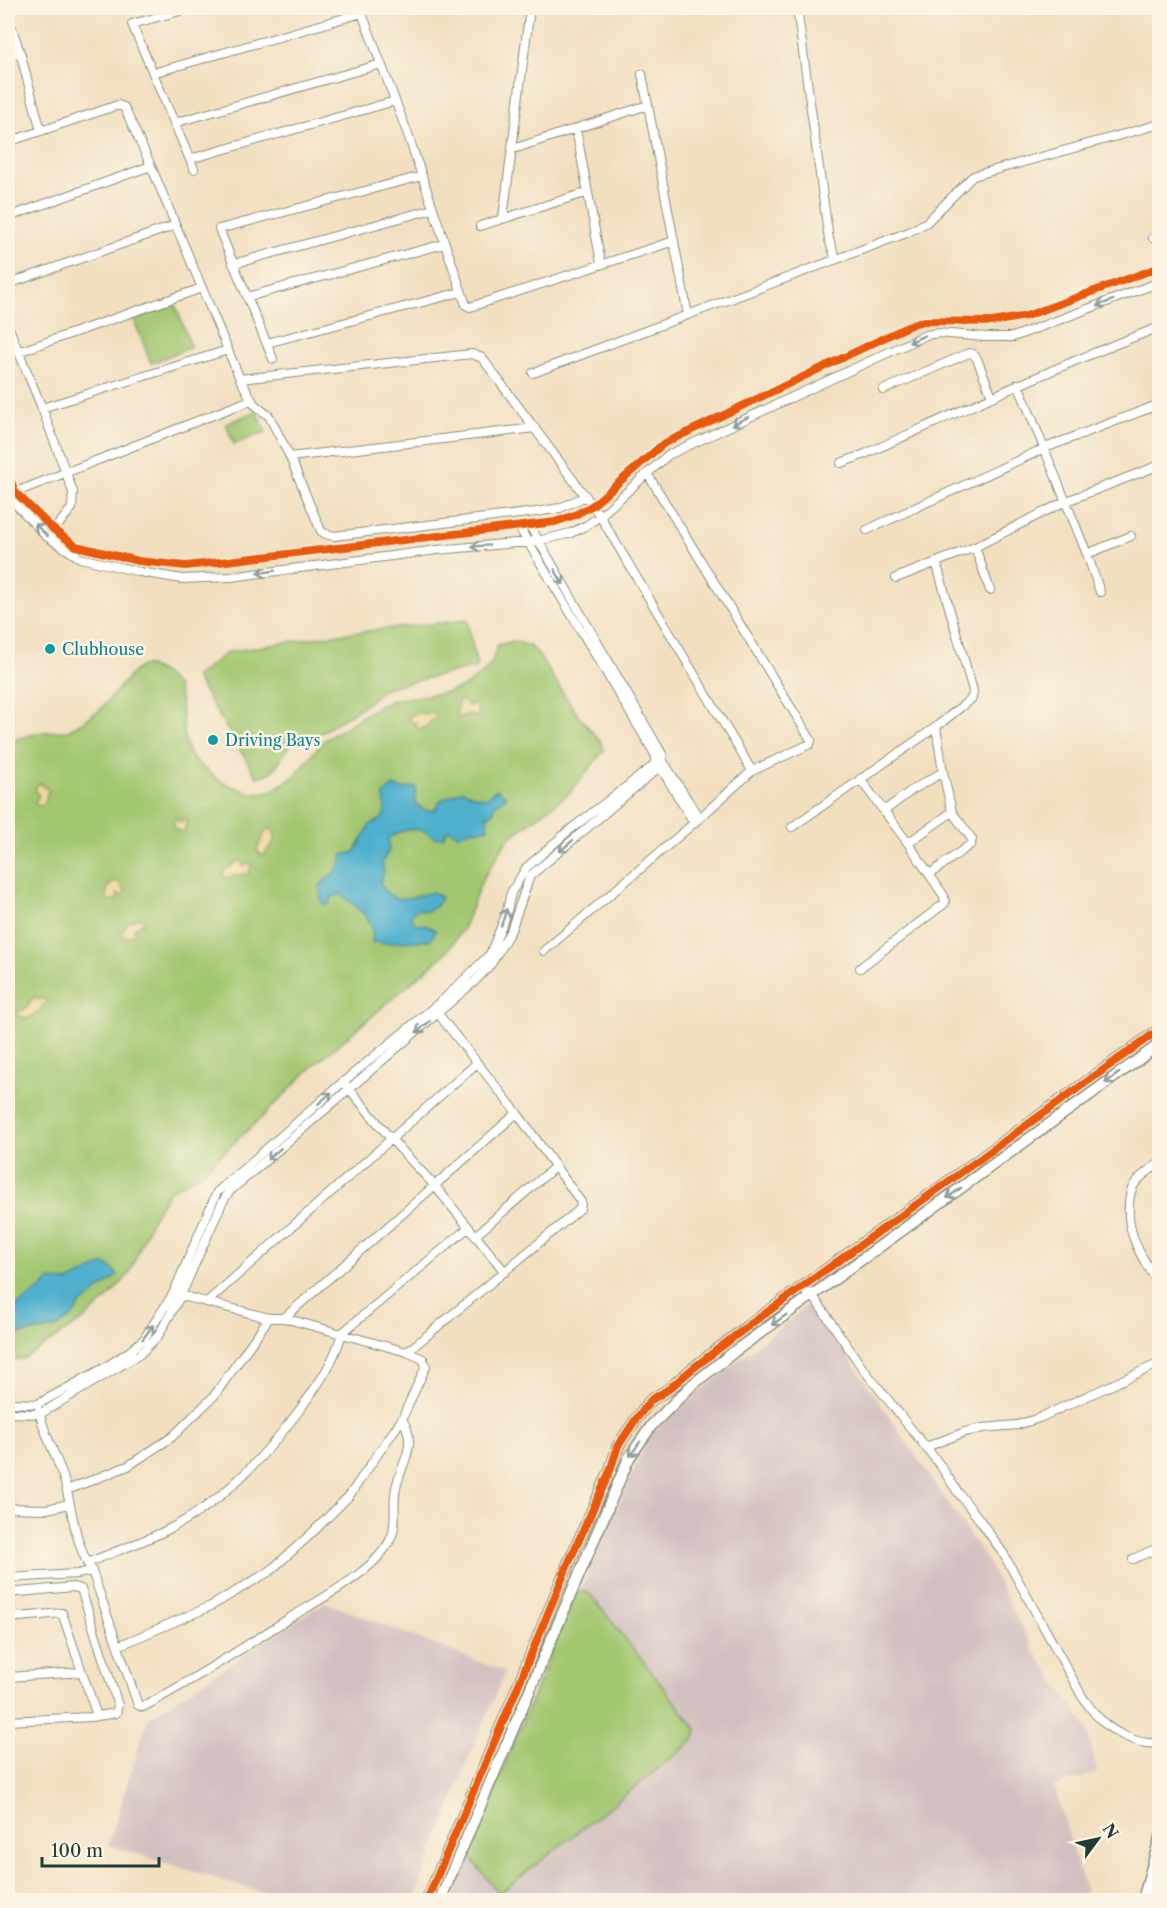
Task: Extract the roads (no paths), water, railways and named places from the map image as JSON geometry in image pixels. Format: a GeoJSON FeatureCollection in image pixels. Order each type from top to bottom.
{"type":"FeatureCollection","features":[{"type":"Feature","properties":{"kind":"street"},"geometry":{"type":"LineString","coordinates":[[191,8],[132,24],[194,169]]}},
{"type":"Feature","properties":{"kind":"street"},"geometry":{"type":"LineString","coordinates":[[503,218],[530,8]]}},
{"type":"Feature","properties":{"kind":"street"},"geometry":{"type":"LineString","coordinates":[[797,8],[829,240],[836,259]]}},
{"type":"Feature","properties":{"kind":"street"},"geometry":{"type":"LineString","coordinates":[[153,73],[361,10],[422,176],[460,292],[466,305],[470,307],[674,241]]}},
{"type":"Feature","properties":{"kind":"street"},"geometry":{"type":"LineString","coordinates":[[8,17],[41,131]]}},
{"type":"Feature","properties":{"kind":"street"},"geometry":{"type":"LineString","coordinates":[[8,56],[20,52]]}},
{"type":"Feature","properties":{"kind":"street"},"geometry":{"type":"LineString","coordinates":[[174,123],[381,64]]}},
{"type":"Feature","properties":{"kind":"street"},"geometry":{"type":"LineString","coordinates":[[642,74],[688,315]]}},
{"type":"Feature","properties":{"kind":"street"},"geometry":{"type":"LineString","coordinates":[[190,159],[395,100]]}},
{"type":"Feature","properties":{"kind":"street"},"geometry":{"type":"LineString","coordinates":[[8,142],[121,105],[124,107],[152,166],[240,379],[251,400],[269,416],[290,457],[321,531],[334,536],[536,512],[560,508],[586,496]]}},
{"type":"Feature","properties":{"kind":"street"},"geometry":{"type":"LineString","coordinates":[[513,149],[648,105]]}},
{"type":"Feature","properties":{"kind":"street"},"geometry":{"type":"LineString","coordinates":[[533,373],[922,226],[973,176],[1160,124]]}},
{"type":"Feature","properties":{"kind":"street"},"geometry":{"type":"LineString","coordinates":[[576,129],[601,263]]}},
{"type":"Feature","properties":{"kind":"street"},"geometry":{"type":"LineString","coordinates":[[8,217],[152,166]]}},
{"type":"Feature","properties":{"kind":"street"},"geometry":{"type":"LineString","coordinates":[[273,359],[219,230],[422,176]]}},
{"type":"Feature","properties":{"kind":"street"},"geometry":{"type":"LineString","coordinates":[[480,226],[588,192]]}},
{"type":"Feature","properties":{"kind":"street"},"geometry":{"type":"LineString","coordinates":[[233,264],[433,209]]}},
{"type":"Feature","properties":{"kind":"street"},"geometry":{"type":"LineString","coordinates":[[8,284],[176,225]]}},
{"type":"Feature","properties":{"kind":"street"},"geometry":{"type":"LineString","coordinates":[[247,297],[444,244]]}},
{"type":"Feature","properties":{"kind":"street"},"geometry":{"type":"LineString","coordinates":[[10,494],[54,530],[83,549],[139,561],[186,566],[555,522],[575,515],[592,505],[663,444],[913,324],[924,321],[993,322],[1026,316],[1160,267]]}},
{"type":"Feature","properties":{"kind":"street"},"geometry":{"type":"LineString","coordinates":[[8,473],[10,494],[46,536],[80,558],[182,579],[231,577],[437,550],[538,541],[571,533],[600,516],[668,455],[926,335],[938,333],[1013,337],[1160,282]]}},
{"type":"Feature","properties":{"kind":"street"},"geometry":{"type":"LineString","coordinates":[[18,352],[202,288]]}},
{"type":"Feature","properties":{"kind":"street"},"geometry":{"type":"LineString","coordinates":[[267,343],[460,292]]}},
{"type":"Feature","properties":{"kind":"street"},"geometry":{"type":"LineString","coordinates":[[8,326],[73,492],[72,508],[54,530]]}},
{"type":"Feature","properties":{"kind":"street"},"geometry":{"type":"LineString","coordinates":[[842,463],[1018,384],[1160,327]]}},
{"type":"Feature","properties":{"kind":"street"},"geometry":{"type":"LineString","coordinates":[[42,408],[228,350]]}},
{"type":"Feature","properties":{"kind":"street"},"geometry":{"type":"LineString","coordinates":[[883,390],[969,353],[974,354],[992,396]]}},
{"type":"Feature","properties":{"kind":"street"},"geometry":{"type":"LineString","coordinates":[[240,379],[477,355],[482,358],[600,516],[752,771]]}},
{"type":"Feature","properties":{"kind":"street"},"geometry":{"type":"LineString","coordinates":[[1018,384],[1087,554],[1100,592]]}},
{"type":"Feature","properties":{"kind":"street"},"geometry":{"type":"LineString","coordinates":[[10,494],[251,400]]}},
{"type":"Feature","properties":{"kind":"street"},"geometry":{"type":"LineString","coordinates":[[867,530],[1045,448],[1160,404]]}},
{"type":"Feature","properties":{"kind":"street"},"geometry":{"type":"LineString","coordinates":[[290,457],[535,428]]}},
{"type":"Feature","properties":{"kind":"street"},"geometry":{"type":"LineString","coordinates":[[896,578],[975,546],[1064,502],[1160,465]]}},
{"type":"Feature","properties":{"kind":"street"},"geometry":{"type":"LineString","coordinates":[[544,951],[697,821],[752,771],[810,744],[810,736],[647,473]]}},
{"type":"Feature","properties":{"kind":"street"},"geometry":{"type":"LineString","coordinates":[[8,1413],[39,1409],[130,1351],[149,1333],[177,1294],[217,1192],[436,1010],[490,954],[506,915],[511,893],[526,867],[567,832],[659,761],[662,754],[530,526]]}},
{"type":"Feature","properties":{"kind":"street"},"geometry":{"type":"LineString","coordinates":[[519,527],[697,821]]}},
{"type":"Feature","properties":{"kind":"street"},"geometry":{"type":"LineString","coordinates":[[1087,554],[1131,536]]}},
{"type":"Feature","properties":{"kind":"street"},"geometry":{"type":"LineString","coordinates":[[975,546],[990,590]]}},
{"type":"Feature","properties":{"kind":"street"},"geometry":{"type":"LineString","coordinates":[[297,553],[300,568]]}},
{"type":"Feature","properties":{"kind":"street"},"geometry":{"type":"LineString","coordinates":[[792,827],[936,727],[972,698],[973,691],[936,562]]}},
{"type":"Feature","properties":{"kind":"street"},"geometry":{"type":"LineString","coordinates":[[930,874],[972,842],[971,837],[952,812],[936,727]]}},
{"type":"Feature","properties":{"kind":"street"},"geometry":{"type":"LineString","coordinates":[[884,811],[912,790],[943,772]]}},
{"type":"Feature","properties":{"kind":"street"},"geometry":{"type":"LineString","coordinates":[[860,779],[930,874],[944,896],[945,903],[860,968]]}},
{"type":"Feature","properties":{"kind":"street"},"geometry":{"type":"LineString","coordinates":[[908,843],[952,812]]}},
{"type":"Feature","properties":{"kind":"street"},"geometry":{"type":"LineString","coordinates":[[407,1352],[582,1205],[518,1113],[436,1010]]}},
{"type":"Feature","properties":{"kind":"street"},"geometry":{"type":"LineString","coordinates":[[427,1900],[569,1562],[610,1471],[618,1446],[651,1400],[669,1389],[800,1288],[1160,1029]]}},
{"type":"Feature","properties":{"kind":"street"},"geometry":{"type":"LineString","coordinates":[[440,1900],[629,1458],[652,1425],[692,1385],[735,1351],[1160,1044]]}},
{"type":"Feature","properties":{"kind":"street"},"geometry":{"type":"LineString","coordinates":[[207,1302],[477,1063]]}},
{"type":"Feature","properties":{"kind":"street"},"geometry":{"type":"LineString","coordinates":[[346,1086],[435,1186],[505,1272]]}},
{"type":"Feature","properties":{"kind":"street"},"geometry":{"type":"LineString","coordinates":[[284,1318],[518,1113]]}},
{"type":"Feature","properties":{"kind":"street"},"geometry":{"type":"LineString","coordinates":[[1160,1163],[1137,1181],[1131,1190],[1129,1221],[1131,1235],[1140,1255],[1160,1286]]}},
{"type":"Feature","properties":{"kind":"street"},"geometry":{"type":"LineString","coordinates":[[475,1236],[556,1166]]}},
{"type":"Feature","properties":{"kind":"street"},"geometry":{"type":"LineString","coordinates":[[87,1563],[168,1530],[216,1501],[271,1448],[308,1398],[338,1350],[342,1333],[468,1228]]}},
{"type":"Feature","properties":{"kind":"street"},"geometry":{"type":"LineString","coordinates":[[800,1288],[813,1296],[861,1366],[926,1447],[1003,1553],[1083,1698],[1099,1719],[1114,1730],[1142,1743],[1160,1743]]}},
{"type":"Feature","properties":{"kind":"street"},"geometry":{"type":"LineString","coordinates":[[118,1646],[211,1606],[270,1571],[311,1534],[349,1496],[402,1419],[426,1366],[423,1359],[407,1352],[342,1333],[177,1294]]}},
{"type":"Feature","properties":{"kind":"street"},"geometry":{"type":"LineString","coordinates":[[67,1490],[128,1466],[172,1437],[214,1396],[269,1317]]}},
{"type":"Feature","properties":{"kind":"street"},"geometry":{"type":"LineString","coordinates":[[926,1447],[964,1432],[1017,1425],[1039,1418],[1160,1363]]}},
{"type":"Feature","properties":{"kind":"street"},"geometry":{"type":"LineString","coordinates":[[8,1403],[39,1409]]}},
{"type":"Feature","properties":{"kind":"street"},"geometry":{"type":"LineString","coordinates":[[39,1409],[67,1490],[87,1563],[92,1571],[138,1705],[143,1707],[192,1681],[346,1583],[378,1557],[391,1539],[396,1488],[408,1455],[410,1433],[402,1419]]}},
{"type":"Feature","properties":{"kind":"street"},"geometry":{"type":"LineString","coordinates":[[8,1508],[47,1509],[69,1504]]}},
{"type":"Feature","properties":{"kind":"street"},"geometry":{"type":"LineString","coordinates":[[1133,1559],[1160,1547]]}},
{"type":"Feature","properties":{"kind":"street"},"geometry":{"type":"LineString","coordinates":[[8,1578],[92,1571]]}},
{"type":"Feature","properties":{"kind":"street"},"geometry":{"type":"LineString","coordinates":[[8,1593],[74,1587],[81,1589],[118,1705],[116,1713],[97,1716],[8,1722]]}},
{"type":"Feature","properties":{"kind":"street"},"geometry":{"type":"LineString","coordinates":[[8,1618],[62,1613],[97,1716]]}},
{"type":"Feature","properties":{"kind":"street"},"geometry":{"type":"LineString","coordinates":[[8,1677],[82,1672]]}},
{"type":"Feature","properties":{"kind":"street"},"geometry":{"type":"LineString","coordinates":[[497,1738],[508,1743]]}},
{"type":"Feature","properties":{"kind":"street"},"geometry":{"type":"LineString","coordinates":[[1143,1900],[1155,1879],[1160,1838]]}},
{"type":"Feature","properties":{"kind":"water"},"geometry":{"type":"Polygon","coordinates":[[[393,786],[402,789],[416,787],[415,804],[426,811],[435,810],[441,800],[463,790],[486,798],[497,789],[506,797],[494,806],[493,813],[487,816],[488,828],[471,829],[459,835],[448,829],[443,837],[435,838],[424,831],[405,830],[388,839],[389,850],[382,862],[384,873],[380,882],[385,890],[390,895],[402,899],[432,892],[441,897],[437,906],[427,911],[417,909],[410,916],[415,924],[426,925],[436,930],[430,940],[372,942],[372,927],[359,909],[341,894],[332,897],[328,905],[323,904],[320,896],[320,886],[337,870],[343,855],[355,852],[370,825],[382,819],[385,810],[384,794],[393,786]]]}},
{"type":"Feature","properties":{"kind":"water"},"geometry":{"type":"Polygon","coordinates":[[[104,1264],[118,1275],[80,1305],[71,1318],[55,1328],[8,1336],[8,1312],[50,1280],[68,1282],[104,1264]]]}},
{"type":"Feature","properties":{"kind":"place","name":"Clubhouse"},"geometry":{"type":"Point","coordinates":[50,649]}},
{"type":"Feature","properties":{"kind":"place","name":"Driving Bays"},"geometry":{"type":"Point","coordinates":[213,740]}}]}
